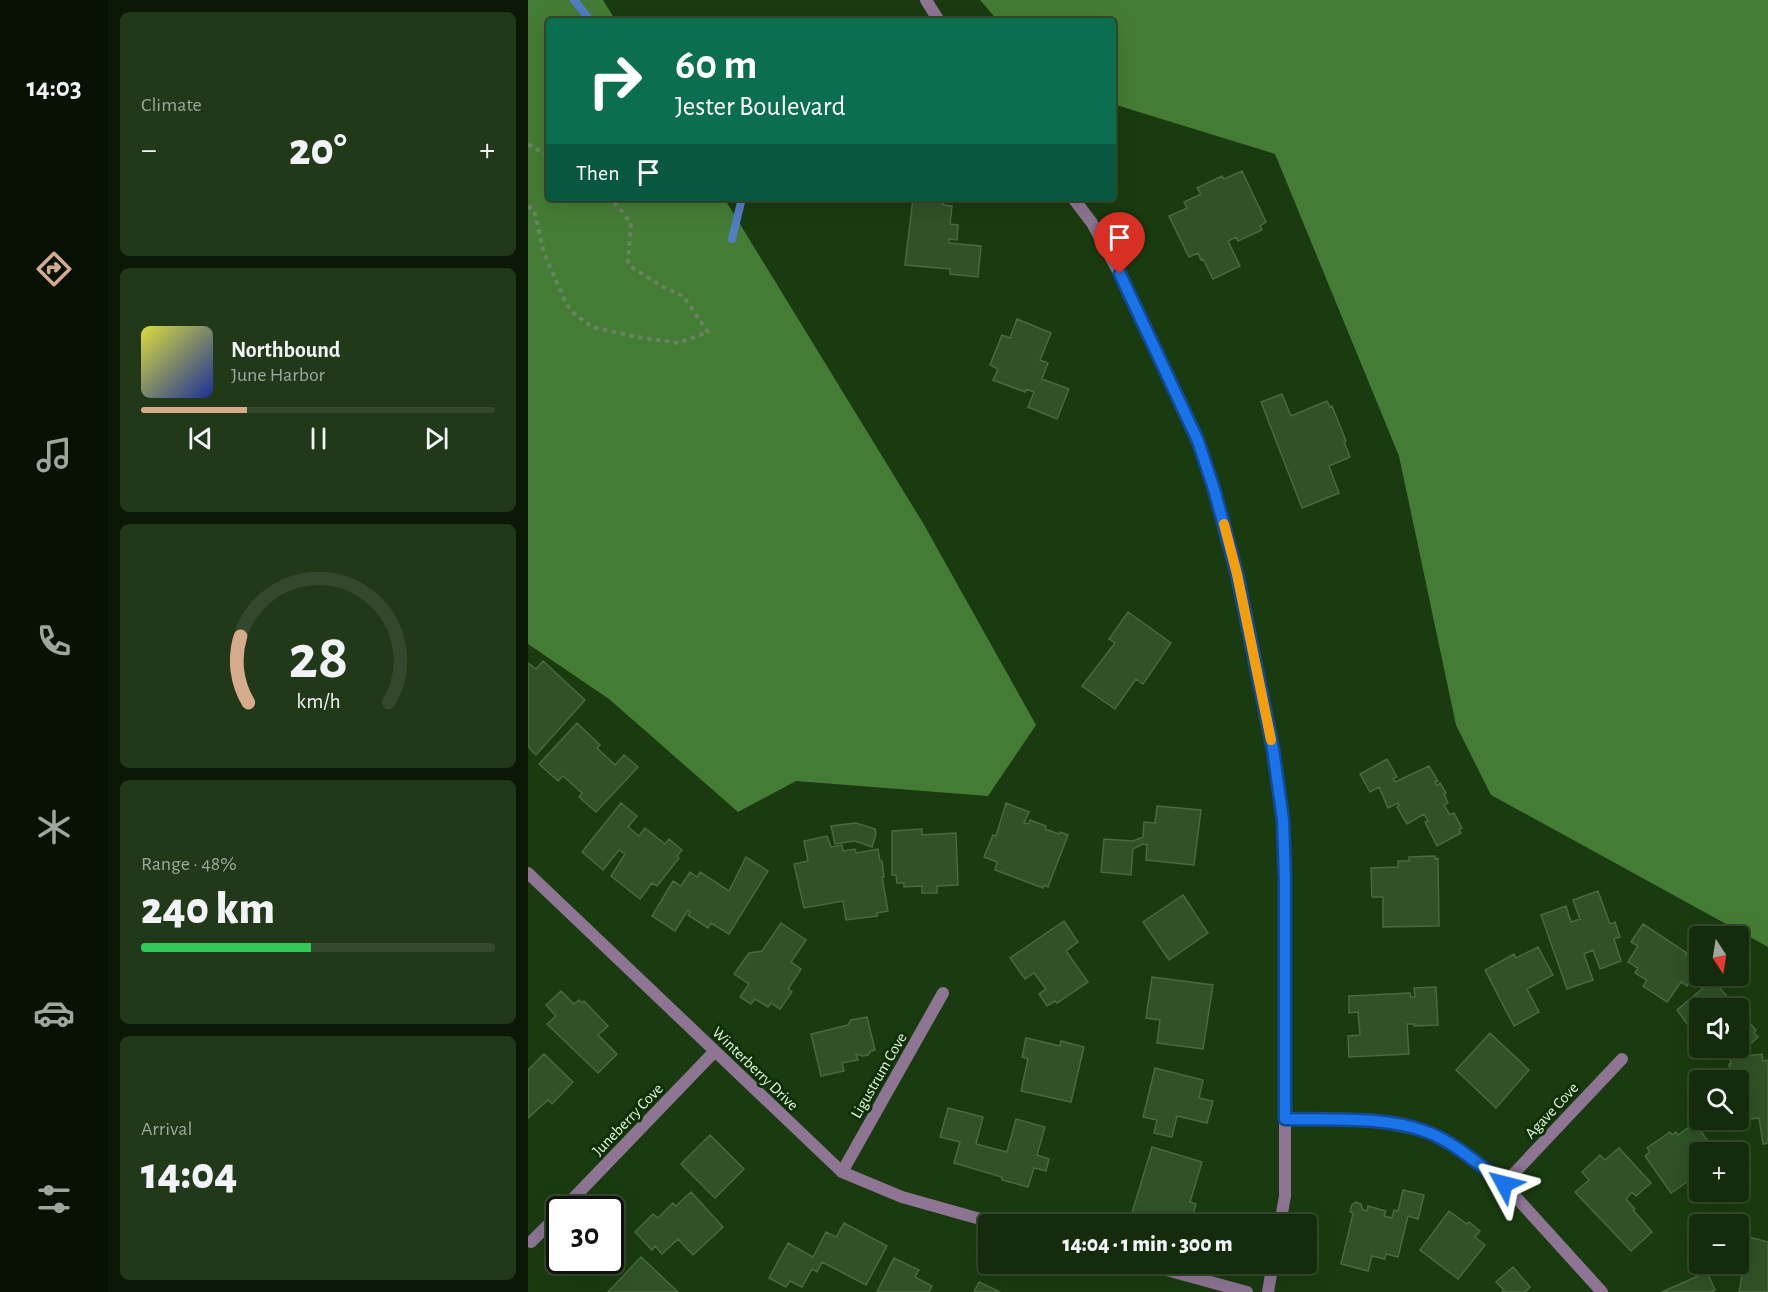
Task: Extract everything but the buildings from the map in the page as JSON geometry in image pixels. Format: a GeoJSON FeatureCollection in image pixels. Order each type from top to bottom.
{"type":"FeatureCollection","features":[{"type":"Feature","properties":{"kind":"street"},"geometry":{"type":"LineString","coordinates":[[926,0],[937,18]]}},
{"type":"Feature","properties":{"kind":"street"},"geometry":{"type":"LineString","coordinates":[[1075,201],[1092,223],[1129,291],[1198,441],[1214,489],[1237,574],[1273,749],[1283,820],[1285,880],[1285,1196],[1282,1214]]}},
{"type":"Feature","properties":{"kind":"street","name":"Winterberry Drive"},"geometry":{"type":"LineString","coordinates":[[528,873],[842,1172],[902,1197],[978,1218]]}},
{"type":"Feature","properties":{"kind":"street","name":"Ligustrum Cove"},"geometry":{"type":"LineString","coordinates":[[842,1172],[943,993]]}},
{"type":"Feature","properties":{"kind":"street","name":"Juneberry Cove"},"geometry":{"type":"LineString","coordinates":[[576,1196],[716,1051]]}},
{"type":"Feature","properties":{"kind":"street","name":"Agave Cove"},"geometry":{"type":"LineString","coordinates":[[1504,1184],[1622,1059]]}},
{"type":"Feature","properties":{"kind":"street"},"geometry":{"type":"LineString","coordinates":[[1285,1119],[1376,1121],[1428,1132],[1464,1153],[1504,1184],[1602,1292]]}},
{"type":"Feature","properties":{"kind":"street"},"geometry":{"type":"LineString","coordinates":[[531,1242],[546,1227]]}},
{"type":"Feature","properties":{"kind":"street"},"geometry":{"type":"LineString","coordinates":[[1181,1274],[1247,1292]]}},
{"type":"Feature","properties":{"kind":"street"},"geometry":{"type":"LineString","coordinates":[[1268,1292],[1271,1274]]}},
{"type":"Feature","properties":{"kind":"path"},"geometry":{"type":"LineString","coordinates":[[528,144],[546,154]]}},
{"type":"Feature","properties":{"kind":"path"},"geometry":{"type":"LineString","coordinates":[[528,206],[534,210],[544,254],[565,301],[572,312],[592,327],[679,343],[708,332],[683,296],[663,287],[630,266],[628,261],[631,223],[613,201]]}},
{"type":"Feature","properties":{"kind":"green space"},"geometry":{"type":"Polygon","coordinates":[[[528,0],[603,0],[614,18],[546,18],[546,201],[726,201],[923,523],[1036,725],[988,796],[796,781],[738,812],[609,699],[528,644],[528,0]]]}},
{"type":"Feature","properties":{"kind":"green space"},"geometry":{"type":"Polygon","coordinates":[[[980,0],[1768,0],[1768,947],[1749,937],[1749,926],[1730,926],[1491,795],[1456,725],[1399,456],[1275,154],[1116,105],[1116,18],[995,18],[980,0]]]}},
{"type":"Feature","properties":{"kind":"waterway"},"geometry":{"type":"LineString","coordinates":[[574,0],[589,18]]}},
{"type":"Feature","properties":{"kind":"waterway"},"geometry":{"type":"LineString","coordinates":[[732,239],[741,201]]}},
{"type":"Feature","properties":{"kind":"slow traffic"},"geometry":{"type":"LineString","coordinates":[[1224,524],[1237,574],[1271,740]]}},
{"type":"Feature","properties":{"kind":"route"},"geometry":{"type":"LineString","coordinates":[[1120,274],[1198,441],[1214,489],[1237,574],[1273,749],[1283,820],[1285,880],[1285,1119],[1376,1121],[1428,1132],[1464,1153],[1504,1184]]}}]}
